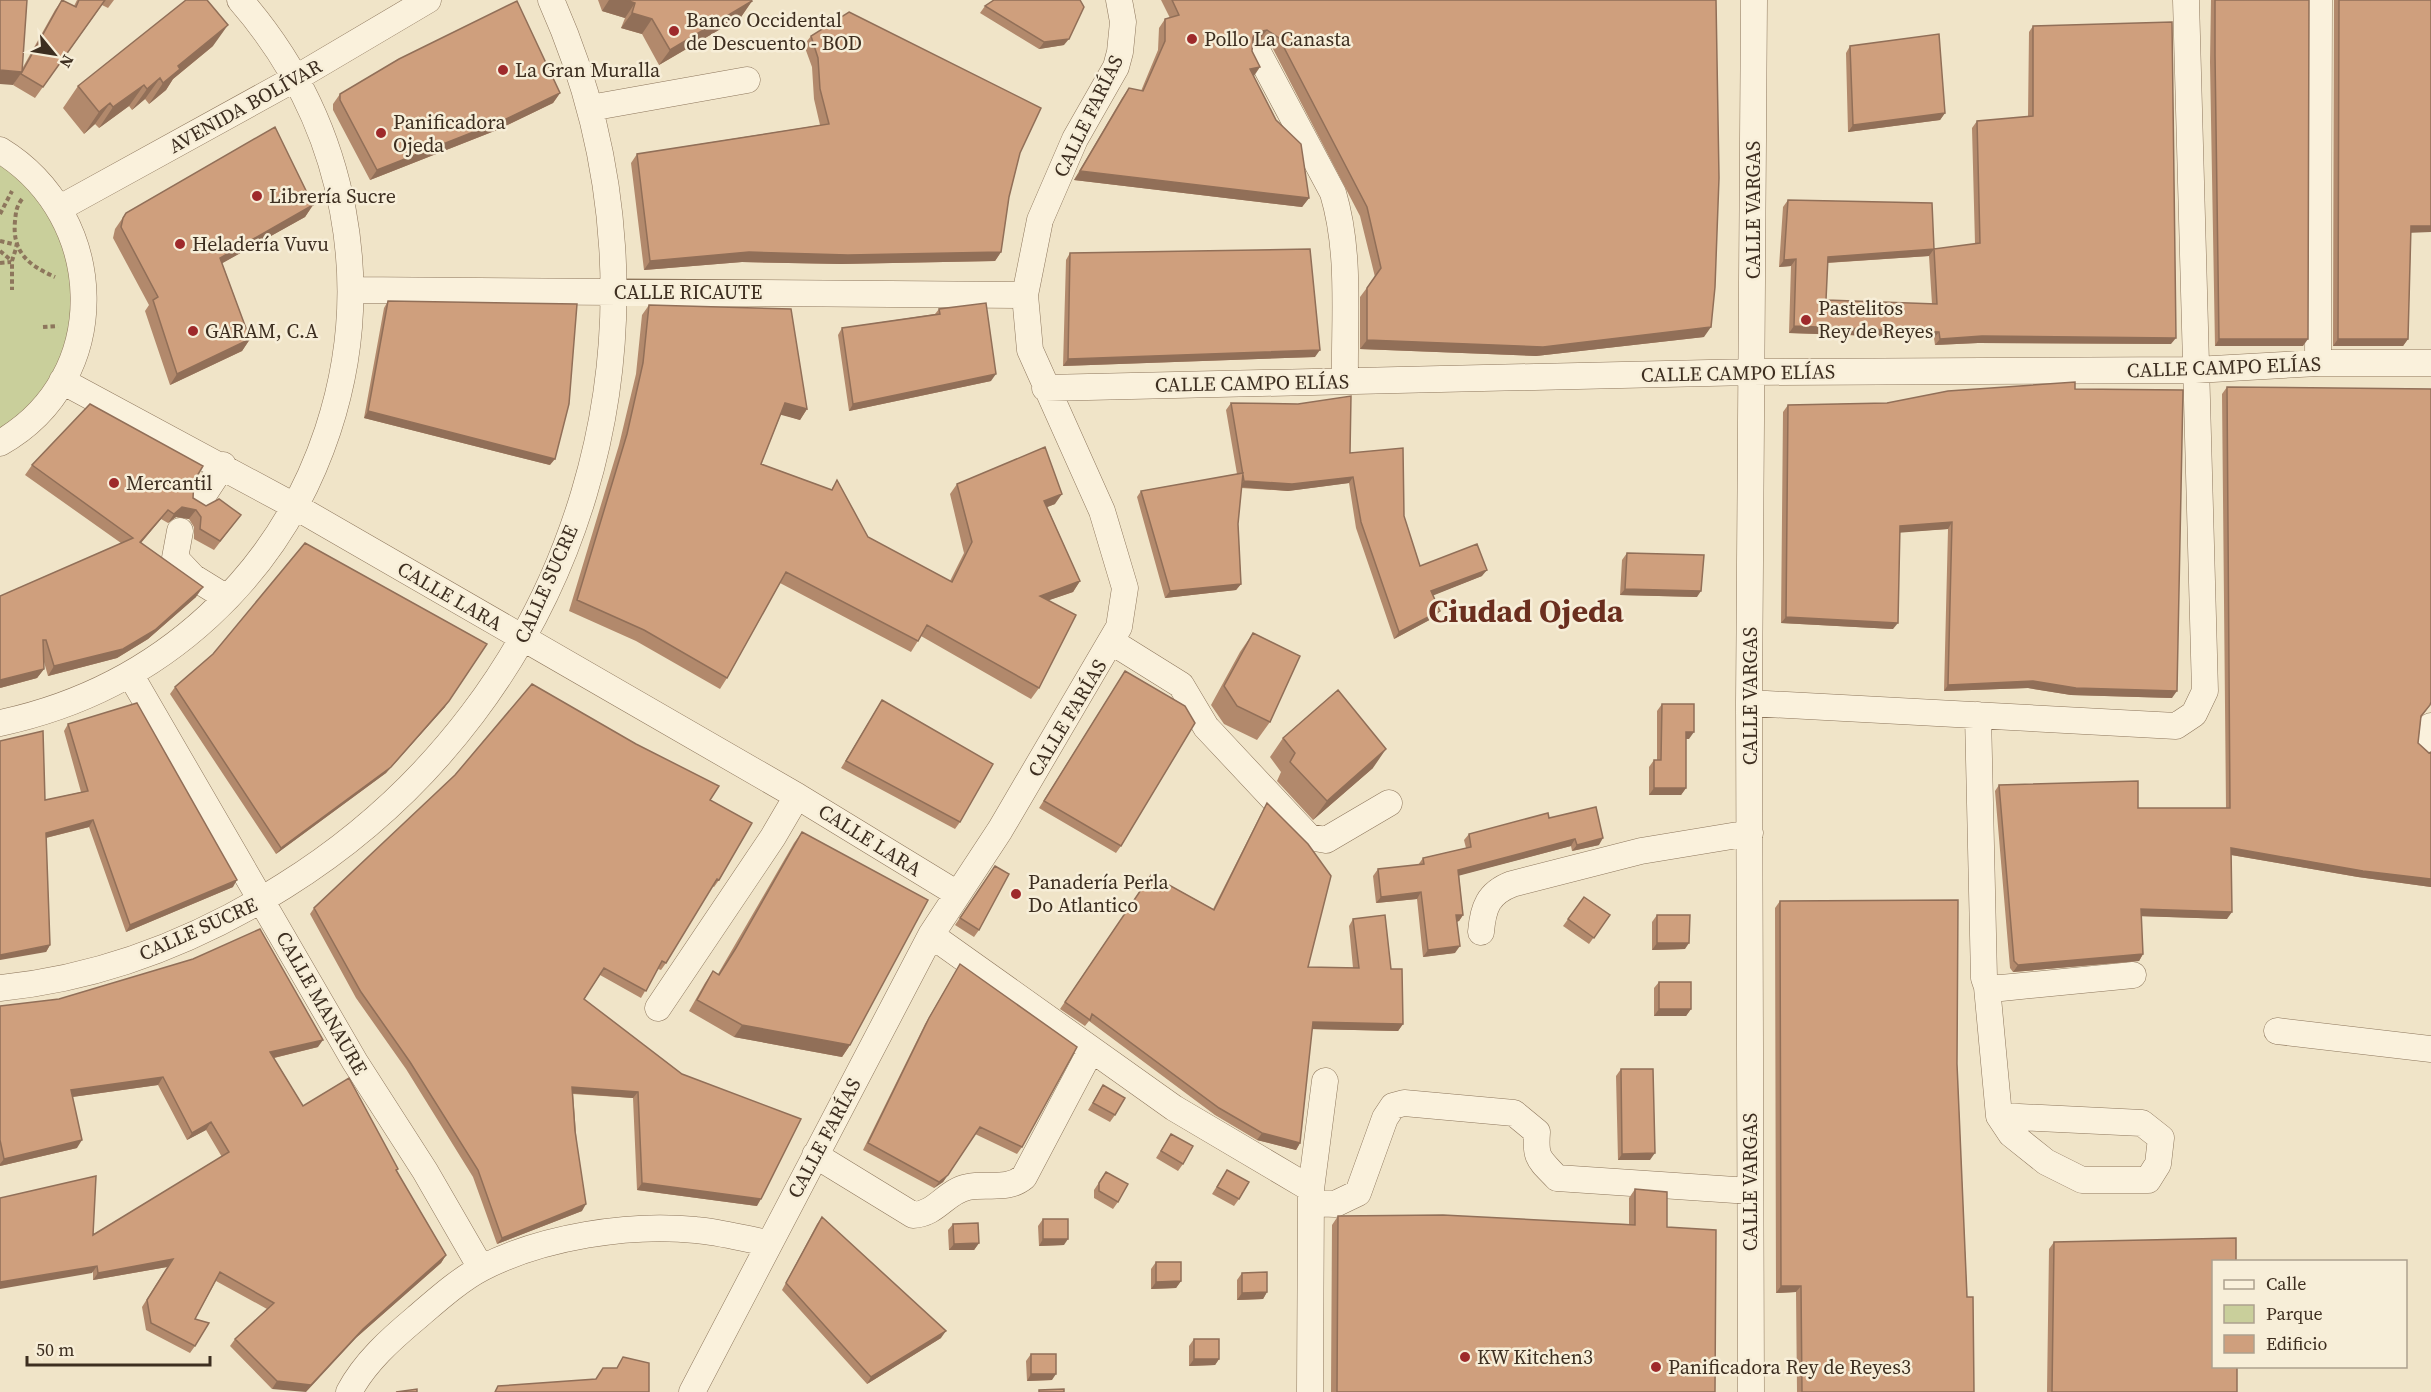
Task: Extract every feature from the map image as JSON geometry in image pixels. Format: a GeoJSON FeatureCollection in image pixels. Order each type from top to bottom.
{"type":"FeatureCollection","features":[{"type":"Feature","properties":{"kind":"street"},"geometry":{"type":"LineString","coordinates":[[0,723],[46,711],[89,695],[130,674],[181,640],[227,598],[251,571],[296,507],[318,458],[337,404],[347,347],[351,290],[345,219],[338,183],[315,115],[296,78],[278,49],[240,0]]}},
{"type":"Feature","properties":{"kind":"street","name":"AVENIDA BOLÍVAR"},"geometry":{"type":"LineString","coordinates":[[60,208],[296,78],[428,0]]}},
{"type":"Feature","properties":{"kind":"street","name":"CALLE SUCRE"},"geometry":{"type":"LineString","coordinates":[[0,988],[52,980],[139,956],[223,922],[262,900],[349,841],[411,784],[460,729],[524,639],[572,529],[596,450],[610,368],[614,292],[608,196],[590,108],[551,0]]}},
{"type":"Feature","properties":{"kind":"street","name":"CALLE FARÍAS"},"geometry":{"type":"LineString","coordinates":[[692,1392],[931,935],[956,893],[1000,830],[1119,627],[1125,588],[1102,511],[1045,388],[1030,350],[1025,295],[1040,220],[1075,139],[1116,67],[1123,22],[1119,0]]}},
{"type":"Feature","properties":{"kind":"street","name":"CALLE VARGAS"},"geometry":{"type":"LineString","coordinates":[[1751,1392],[1749,703],[1754,0]]}},
{"type":"Feature","properties":{"kind":"street"},"geometry":{"type":"LineString","coordinates":[[1749,703],[2176,726],[2194,714],[2205,691],[2186,0]]}},
{"type":"Feature","properties":{"kind":"street"},"geometry":{"type":"LineString","coordinates":[[2318,363],[2319,0]]}},
{"type":"Feature","properties":{"kind":"street"},"geometry":{"type":"LineString","coordinates":[[1258,54],[1333,193],[1340,216],[1344,245],[1345,381]]}},
{"type":"Feature","properties":{"kind":"street"},"geometry":{"type":"LineString","coordinates":[[590,108],[747,80]]}},
{"type":"Feature","properties":{"kind":"street"},"geometry":{"type":"LineString","coordinates":[[0,150],[24,166],[60,208],[73,235],[84,285],[82,324],[75,353],[62,381],[40,410],[13,435],[0,443]]}},
{"type":"Feature","properties":{"kind":"street","name":"CALLE RICAUTE"},"geometry":{"type":"LineString","coordinates":[[351,290],[1025,295]]}},
{"type":"Feature","properties":{"kind":"street","name":"CALLE CAMPO ELÍAS"},"geometry":{"type":"LineString","coordinates":[[1045,388],[1752,372],[2195,370],[2318,363],[2431,363]]}},
{"type":"Feature","properties":{"kind":"street","name":"CALLE LARA"},"geometry":{"type":"LineString","coordinates":[[62,381],[223,465],[797,796],[956,893]]}},
{"type":"Feature","properties":{"kind":"street"},"geometry":{"type":"LineString","coordinates":[[200,500],[223,465]]}},
{"type":"Feature","properties":{"kind":"street"},"geometry":{"type":"LineString","coordinates":[[180,531],[175,558],[193,577],[227,598]]}},
{"type":"Feature","properties":{"kind":"street"},"geometry":{"type":"LineString","coordinates":[[1112,642],[1181,685],[1206,726],[1309,837],[1326,840],[1389,802]]}},
{"type":"Feature","properties":{"kind":"street","name":"CALLE MANAURE"},"geometry":{"type":"LineString","coordinates":[[130,674],[356,1062],[425,1171],[481,1268]]}},
{"type":"Feature","properties":{"kind":"street"},"geometry":{"type":"LineString","coordinates":[[1978,715],[1984,978],[1987,987],[1999,1116],[2012,1134],[2046,1162],[2082,1180],[2148,1180],[2158,1164],[2161,1138],[2142,1123],[1999,1116]]}},
{"type":"Feature","properties":{"kind":"street"},"geometry":{"type":"LineString","coordinates":[[658,1008],[773,837],[797,796]]}},
{"type":"Feature","properties":{"kind":"street"},"geometry":{"type":"LineString","coordinates":[[1481,932],[1482,911],[1498,889],[1641,851],[1750,833]]}},
{"type":"Feature","properties":{"kind":"street"},"geometry":{"type":"LineString","coordinates":[[931,935],[1174,1108],[1311,1196],[1335,1204],[1358,1193],[1385,1118],[1393,1106],[1404,1103],[1514,1113],[1537,1132],[1536,1153],[1540,1162],[1557,1178],[1750,1191]]}},
{"type":"Feature","properties":{"kind":"street"},"geometry":{"type":"LineString","coordinates":[[1987,987],[2133,975]]}},
{"type":"Feature","properties":{"kind":"street"},"geometry":{"type":"LineString","coordinates":[[2277,1031],[2431,1048]]}},
{"type":"Feature","properties":{"kind":"street"},"geometry":{"type":"LineString","coordinates":[[815,1155],[913,1215],[925,1214],[966,1187],[1016,1184],[1024,1177],[1091,1050]]}},
{"type":"Feature","properties":{"kind":"street"},"geometry":{"type":"LineString","coordinates":[[1310,1392],[1311,1196],[1325,1081]]}},
{"type":"Feature","properties":{"kind":"street"},"geometry":{"type":"LineString","coordinates":[[349,1392],[386,1344],[431,1305],[481,1268],[562,1240],[650,1228],[698,1230],[768,1243]]}},
{"type":"Feature","properties":{"kind":"path"},"geometry":{"type":"LineString","coordinates":[[38,180],[16,207],[13,238],[23,258],[46,273],[71,283],[84,285]]}},
{"type":"Feature","properties":{"kind":"path"},"geometry":{"type":"LineString","coordinates":[[0,241],[17,245]]}},
{"type":"Feature","properties":{"kind":"path"},"geometry":{"type":"LineString","coordinates":[[12,290],[12,261],[17,245]]}},
{"type":"Feature","properties":{"kind":"path"},"geometry":{"type":"LineString","coordinates":[[0,251],[12,261]]}},
{"type":"Feature","properties":{"kind":"path"},"geometry":{"type":"LineString","coordinates":[[0,263],[12,261]]}},
{"type":"Feature","properties":{"kind":"green space"},"geometry":{"type":"Polygon","coordinates":[[[0,150],[73,235],[75,353],[0,443],[0,150]]]}},
{"type":"Feature","properties":{"kind":"building"},"geometry":{"type":"Polygon","coordinates":[[[0,0],[27,0],[22,72],[0,70],[0,0]]]}},
{"type":"Feature","properties":{"kind":"building"},"geometry":{"type":"Polygon","coordinates":[[[62,0],[76,7],[79,0],[105,0],[43,87],[21,74],[62,0]]]}},
{"type":"Feature","properties":{"kind":"building"},"geometry":{"type":"Polygon","coordinates":[[[186,0],[207,0],[228,25],[178,66],[180,69],[163,83],[160,78],[147,89],[144,85],[113,107],[110,103],[99,112],[78,86],[186,0]]]}},
{"type":"Feature","properties":{"kind":"building"},"geometry":{"type":"Polygon","coordinates":[[[626,0],[752,1],[670,50],[652,19],[632,13],[635,3],[626,0]]]}},
{"type":"Feature","properties":{"kind":"building"},"geometry":{"type":"Polygon","coordinates":[[[994,0],[1080,0],[1084,7],[1069,39],[1044,42],[985,6],[994,0]]]}},
{"type":"Feature","properties":{"kind":"building"},"geometry":{"type":"Polygon","coordinates":[[[1172,0],[1716,0],[1719,178],[1715,287],[1711,327],[1543,347],[1367,340],[1367,288],[1381,268],[1367,207],[1279,38],[1267,30],[1258,32],[1253,37],[1252,51],[1260,67],[1250,69],[1276,120],[1301,144],[1309,198],[1080,171],[1129,88],[1143,91],[1165,41],[1165,19],[1179,15],[1172,0]]]}},
{"type":"Feature","properties":{"kind":"building"},"geometry":{"type":"Polygon","coordinates":[[[2215,0],[2309,0],[2308,339],[2219,339],[2215,0]]]}},
{"type":"Feature","properties":{"kind":"building"},"geometry":{"type":"Polygon","coordinates":[[[2339,0],[2431,0],[2431,226],[2411,226],[2408,339],[2338,339],[2339,0]]]}},
{"type":"Feature","properties":{"kind":"building"},"geometry":{"type":"Polygon","coordinates":[[[517,1],[560,93],[504,120],[377,170],[340,100],[340,94],[399,59],[517,1]]]}},
{"type":"Feature","properties":{"kind":"building"},"geometry":{"type":"Polygon","coordinates":[[[849,12],[1041,108],[1020,153],[1009,197],[1001,252],[848,255],[749,252],[650,261],[637,154],[829,124],[820,89],[818,58],[811,36],[849,12]]]}},
{"type":"Feature","properties":{"kind":"building"},"geometry":{"type":"Polygon","coordinates":[[[2172,22],[2176,338],[1982,336],[1940,339],[1939,332],[1794,326],[1796,259],[1784,260],[1788,200],[1932,203],[1934,249],[1980,243],[1977,121],[2033,116],[2033,26],[2172,22]],[[1934,249],[1828,257],[1826,300],[1937,304],[1934,249]]]}},
{"type":"Feature","properties":{"kind":"building"},"geometry":{"type":"Polygon","coordinates":[[[1939,34],[1945,113],[1853,125],[1850,46],[1939,34]]]}},
{"type":"Feature","properties":{"kind":"building"},"geometry":{"type":"Polygon","coordinates":[[[275,127],[313,205],[220,258],[250,339],[177,374],[153,300],[158,297],[121,227],[123,218],[126,213],[275,127]]]}},
{"type":"Feature","properties":{"kind":"building"},"geometry":{"type":"Polygon","coordinates":[[[1310,249],[1320,350],[1068,359],[1070,253],[1310,249]]]}},
{"type":"Feature","properties":{"kind":"building"},"geometry":{"type":"Polygon","coordinates":[[[388,301],[577,304],[569,404],[555,459],[368,411],[388,301]]]}},
{"type":"Feature","properties":{"kind":"building"},"geometry":{"type":"Polygon","coordinates":[[[986,303],[996,374],[853,404],[842,328],[940,314],[939,309],[986,303]]]}},
{"type":"Feature","properties":{"kind":"building"},"geometry":{"type":"Polygon","coordinates":[[[649,305],[791,309],[807,409],[785,403],[761,464],[832,490],[837,480],[868,537],[952,582],[972,542],[957,484],[1045,447],[1062,494],[1044,501],[1080,581],[1040,596],[1076,615],[1039,688],[927,625],[918,641],[786,572],[727,678],[644,630],[577,600],[627,434],[643,363],[649,305]]]}},
{"type":"Feature","properties":{"kind":"building"},"geometry":{"type":"Polygon","coordinates":[[[2075,382],[2075,389],[2183,390],[2177,691],[2076,688],[2033,681],[1948,685],[1952,522],[1900,526],[1898,623],[1786,617],[1788,405],[1887,403],[1948,391],[2075,382]]]}},
{"type":"Feature","properties":{"kind":"building"},"geometry":{"type":"Polygon","coordinates":[[[2227,387],[2431,389],[2431,702],[2421,716],[2418,743],[2429,753],[2431,752],[2431,879],[2363,871],[2231,848],[2232,912],[2141,909],[2143,954],[2018,965],[2014,961],[1999,785],[2138,781],[2138,808],[2230,808],[2227,387]]]}},
{"type":"Feature","properties":{"kind":"building"},"geometry":{"type":"Polygon","coordinates":[[[1351,396],[1350,453],[1403,448],[1404,516],[1420,566],[1477,544],[1487,570],[1431,591],[1440,611],[1399,632],[1361,522],[1353,477],[1292,484],[1244,481],[1231,403],[1298,404],[1351,396]]]}},
{"type":"Feature","properties":{"kind":"building"},"geometry":{"type":"Polygon","coordinates":[[[90,404],[203,466],[194,481],[193,498],[206,506],[219,499],[241,515],[220,541],[200,529],[201,517],[196,510],[182,507],[174,514],[168,510],[140,542],[203,587],[155,630],[123,649],[54,666],[46,640],[43,640],[44,669],[0,680],[0,596],[133,538],[32,465],[90,404]]]}},
{"type":"Feature","properties":{"kind":"building"},"geometry":{"type":"Polygon","coordinates":[[[1243,473],[1238,524],[1241,584],[1170,591],[1141,491],[1243,473]]]}},
{"type":"Feature","properties":{"kind":"building"},"geometry":{"type":"Polygon","coordinates":[[[305,543],[487,644],[449,701],[391,767],[281,848],[175,687],[213,654],[305,543]]]}},
{"type":"Feature","properties":{"kind":"building"},"geometry":{"type":"Polygon","coordinates":[[[1627,553],[1704,555],[1701,591],[1625,589],[1627,553]]]}},
{"type":"Feature","properties":{"kind":"building"},"geometry":{"type":"Polygon","coordinates":[[[1253,633],[1300,656],[1270,722],[1237,706],[1224,686],[1253,633]]]}},
{"type":"Feature","properties":{"kind":"building"},"geometry":{"type":"Polygon","coordinates":[[[1125,671],[1185,706],[1195,723],[1121,846],[1044,801],[1125,671]]]}},
{"type":"Feature","properties":{"kind":"building"},"geometry":{"type":"Polygon","coordinates":[[[532,684],[636,744],[719,786],[710,800],[752,823],[719,880],[717,879],[666,963],[662,961],[646,991],[604,968],[584,999],[682,1074],[801,1119],[761,1199],[642,1183],[638,1092],[572,1087],[575,1131],[586,1204],[502,1238],[478,1170],[410,1062],[361,992],[314,908],[455,775],[532,684]]]}},
{"type":"Feature","properties":{"kind":"building"},"geometry":{"type":"Polygon","coordinates":[[[1338,690],[1386,749],[1327,801],[1290,762],[1295,753],[1283,738],[1338,690]]]}},
{"type":"Feature","properties":{"kind":"building"},"geometry":{"type":"Polygon","coordinates":[[[882,700],[993,764],[960,822],[846,761],[882,700]]]}},
{"type":"Feature","properties":{"kind":"building"},"geometry":{"type":"Polygon","coordinates":[[[137,703],[237,880],[130,925],[93,820],[46,833],[50,945],[0,955],[0,741],[43,731],[45,800],[88,791],[68,724],[137,703]]]}},
{"type":"Feature","properties":{"kind":"building"},"geometry":{"type":"Polygon","coordinates":[[[1662,704],[1694,704],[1694,732],[1686,732],[1686,788],[1654,788],[1654,760],[1661,760],[1662,704]]]}},
{"type":"Feature","properties":{"kind":"building"},"geometry":{"type":"Polygon","coordinates":[[[1267,803],[1308,844],[1331,876],[1308,967],[1359,968],[1353,919],[1385,915],[1391,969],[1402,969],[1403,1024],[1313,1022],[1300,1143],[1262,1133],[1219,1108],[1092,1014],[1090,1020],[1065,1002],[1151,875],[1214,910],[1267,803]]]}},
{"type":"Feature","properties":{"kind":"building"},"geometry":{"type":"Polygon","coordinates":[[[1596,807],[1603,838],[1577,845],[1575,839],[1458,870],[1463,915],[1456,915],[1460,946],[1428,950],[1421,892],[1381,897],[1378,869],[1424,864],[1423,858],[1471,847],[1469,834],[1548,813],[1549,818],[1596,807]]]}},
{"type":"Feature","properties":{"kind":"building"},"geometry":{"type":"Polygon","coordinates":[[[802,832],[928,900],[850,1045],[742,1025],[697,1000],[713,971],[719,975],[736,948],[802,832]]]}},
{"type":"Feature","properties":{"kind":"building"},"geometry":{"type":"Polygon","coordinates":[[[995,866],[1009,874],[979,930],[960,918],[995,866]]]}},
{"type":"Feature","properties":{"kind":"building"},"geometry":{"type":"Polygon","coordinates":[[[1584,897],[1610,915],[1594,938],[1568,919],[1584,897]]]}},
{"type":"Feature","properties":{"kind":"building"},"geometry":{"type":"Polygon","coordinates":[[[1958,900],[1957,1064],[1967,1297],[1973,1297],[1974,1392],[1802,1392],[1801,1286],[1781,1286],[1780,901],[1958,900]]]}},
{"type":"Feature","properties":{"kind":"building"},"geometry":{"type":"Polygon","coordinates":[[[1657,915],[1690,915],[1689,943],[1657,943],[1657,915]]]}},
{"type":"Feature","properties":{"kind":"building"},"geometry":{"type":"Polygon","coordinates":[[[260,929],[323,1040],[270,1052],[303,1106],[349,1078],[398,1169],[396,1170],[446,1255],[363,1329],[311,1385],[277,1381],[235,1339],[274,1303],[220,1272],[195,1319],[209,1323],[195,1346],[151,1323],[147,1300],[173,1259],[98,1273],[97,1266],[0,1282],[0,1198],[96,1176],[93,1235],[229,1152],[211,1122],[192,1133],[163,1077],[71,1090],[82,1140],[4,1159],[0,1140],[0,1006],[59,999],[193,959],[260,929]]]}},
{"type":"Feature","properties":{"kind":"building"},"geometry":{"type":"Polygon","coordinates":[[[960,964],[1077,1047],[1022,1147],[980,1127],[948,1175],[939,1182],[868,1143],[929,1018],[960,964]]]}},
{"type":"Feature","properties":{"kind":"building"},"geometry":{"type":"Polygon","coordinates":[[[1659,982],[1691,982],[1691,1009],[1659,1009],[1659,982]]]}},
{"type":"Feature","properties":{"kind":"building"},"geometry":{"type":"Polygon","coordinates":[[[1621,1069],[1653,1069],[1655,1153],[1622,1154],[1621,1069]]]}},
{"type":"Feature","properties":{"kind":"building"},"geometry":{"type":"Polygon","coordinates":[[[1103,1085],[1125,1098],[1115,1115],[1093,1103],[1103,1085]]]}},
{"type":"Feature","properties":{"kind":"building"},"geometry":{"type":"Polygon","coordinates":[[[1171,1134],[1193,1146],[1183,1164],[1161,1151],[1171,1134]]]}},
{"type":"Feature","properties":{"kind":"building"},"geometry":{"type":"Polygon","coordinates":[[[1227,1170],[1249,1182],[1239,1199],[1217,1187],[1227,1170]]]}},
{"type":"Feature","properties":{"kind":"building"},"geometry":{"type":"Polygon","coordinates":[[[1106,1172],[1128,1184],[1118,1202],[1099,1191],[1099,1183],[1106,1172]]]}},
{"type":"Feature","properties":{"kind":"building"},"geometry":{"type":"Polygon","coordinates":[[[1635,1189],[1667,1192],[1667,1227],[1716,1230],[1715,1392],[1337,1392],[1338,1216],[1443,1215],[1635,1225],[1635,1189]]]}},
{"type":"Feature","properties":{"kind":"building"},"geometry":{"type":"Polygon","coordinates":[[[822,1217],[946,1331],[871,1377],[786,1283],[822,1217]]]}},
{"type":"Feature","properties":{"kind":"building"},"geometry":{"type":"Polygon","coordinates":[[[1043,1219],[1068,1219],[1068,1239],[1043,1239],[1043,1219]]]}},
{"type":"Feature","properties":{"kind":"building"},"geometry":{"type":"Polygon","coordinates":[[[978,1223],[979,1243],[954,1244],[953,1224],[978,1223]]]}},
{"type":"Feature","properties":{"kind":"building"},"geometry":{"type":"Polygon","coordinates":[[[2236,1238],[2236,1260],[2212,1260],[2212,1368],[2237,1368],[2237,1392],[2052,1392],[2054,1242],[2236,1238]]]}},
{"type":"Feature","properties":{"kind":"building"},"geometry":{"type":"Polygon","coordinates":[[[1156,1262],[1181,1262],[1181,1281],[1156,1282],[1156,1262]]]}},
{"type":"Feature","properties":{"kind":"building"},"geometry":{"type":"Polygon","coordinates":[[[1267,1272],[1267,1292],[1242,1293],[1242,1273],[1267,1272]]]}},
{"type":"Feature","properties":{"kind":"building"},"geometry":{"type":"Polygon","coordinates":[[[1194,1339],[1219,1339],[1219,1359],[1194,1359],[1194,1339]]]}},
{"type":"Feature","properties":{"kind":"building"},"geometry":{"type":"Polygon","coordinates":[[[1031,1354],[1056,1354],[1056,1374],[1031,1374],[1031,1354]]]}},
{"type":"Feature","properties":{"kind":"building"},"geometry":{"type":"Polygon","coordinates":[[[623,1357],[649,1363],[649,1392],[495,1392],[498,1386],[596,1379],[603,1368],[617,1368],[623,1357]]]}},
{"type":"Feature","properties":{"kind":"building"},"geometry":{"type":"Polygon","coordinates":[[[417,1389],[417,1392],[396,1392],[417,1389]]]}},
{"type":"Feature","properties":{"kind":"building"},"geometry":{"type":"Polygon","coordinates":[[[1064,1389],[1064,1392],[1039,1392],[1039,1390],[1064,1389]]]}},
{"type":"Feature","properties":{"kind":"place","name":"Banco Occidental de Descuento - BOD"},"geometry":{"type":"Point","coordinates":[674,31]}},
{"type":"Feature","properties":{"kind":"place","name":"Pollo La Canasta"},"geometry":{"type":"Point","coordinates":[1192,39]}},
{"type":"Feature","properties":{"kind":"place","name":"La Gran Muralla"},"geometry":{"type":"Point","coordinates":[503,70]}},
{"type":"Feature","properties":{"kind":"place","name":"Panificadora Ojeda"},"geometry":{"type":"Point","coordinates":[381,133]}},
{"type":"Feature","properties":{"kind":"place","name":"Librería Sucre"},"geometry":{"type":"Point","coordinates":[257,196]}},
{"type":"Feature","properties":{"kind":"place","name":"Heladería Vuvu"},"geometry":{"type":"Point","coordinates":[180,244]}},
{"type":"Feature","properties":{"kind":"place","name":"Pastelitos Rey de Reyes"},"geometry":{"type":"Point","coordinates":[1806,320]}},
{"type":"Feature","properties":{"kind":"place","name":"GARAM, C.A"},"geometry":{"type":"Point","coordinates":[193,331]}},
{"type":"Feature","properties":{"kind":"place","name":"Mercantil"},"geometry":{"type":"Point","coordinates":[114,483]}},
{"type":"Feature","properties":{"kind":"place","name":"Panadería Perla Do Atlantico"},"geometry":{"type":"Point","coordinates":[1016,894]}},
{"type":"Feature","properties":{"kind":"place","name":"KW Kitchen3"},"geometry":{"type":"Point","coordinates":[1465,1357]}},
{"type":"Feature","properties":{"kind":"place","name":"Panificadora Rey de Reyes3"},"geometry":{"type":"Point","coordinates":[1656,1367]}},
{"type":"Feature","properties":{"kind":"district","name":"Ciudad Ojeda"},"geometry":{"type":"Point","coordinates":[1526,611]}}]}
